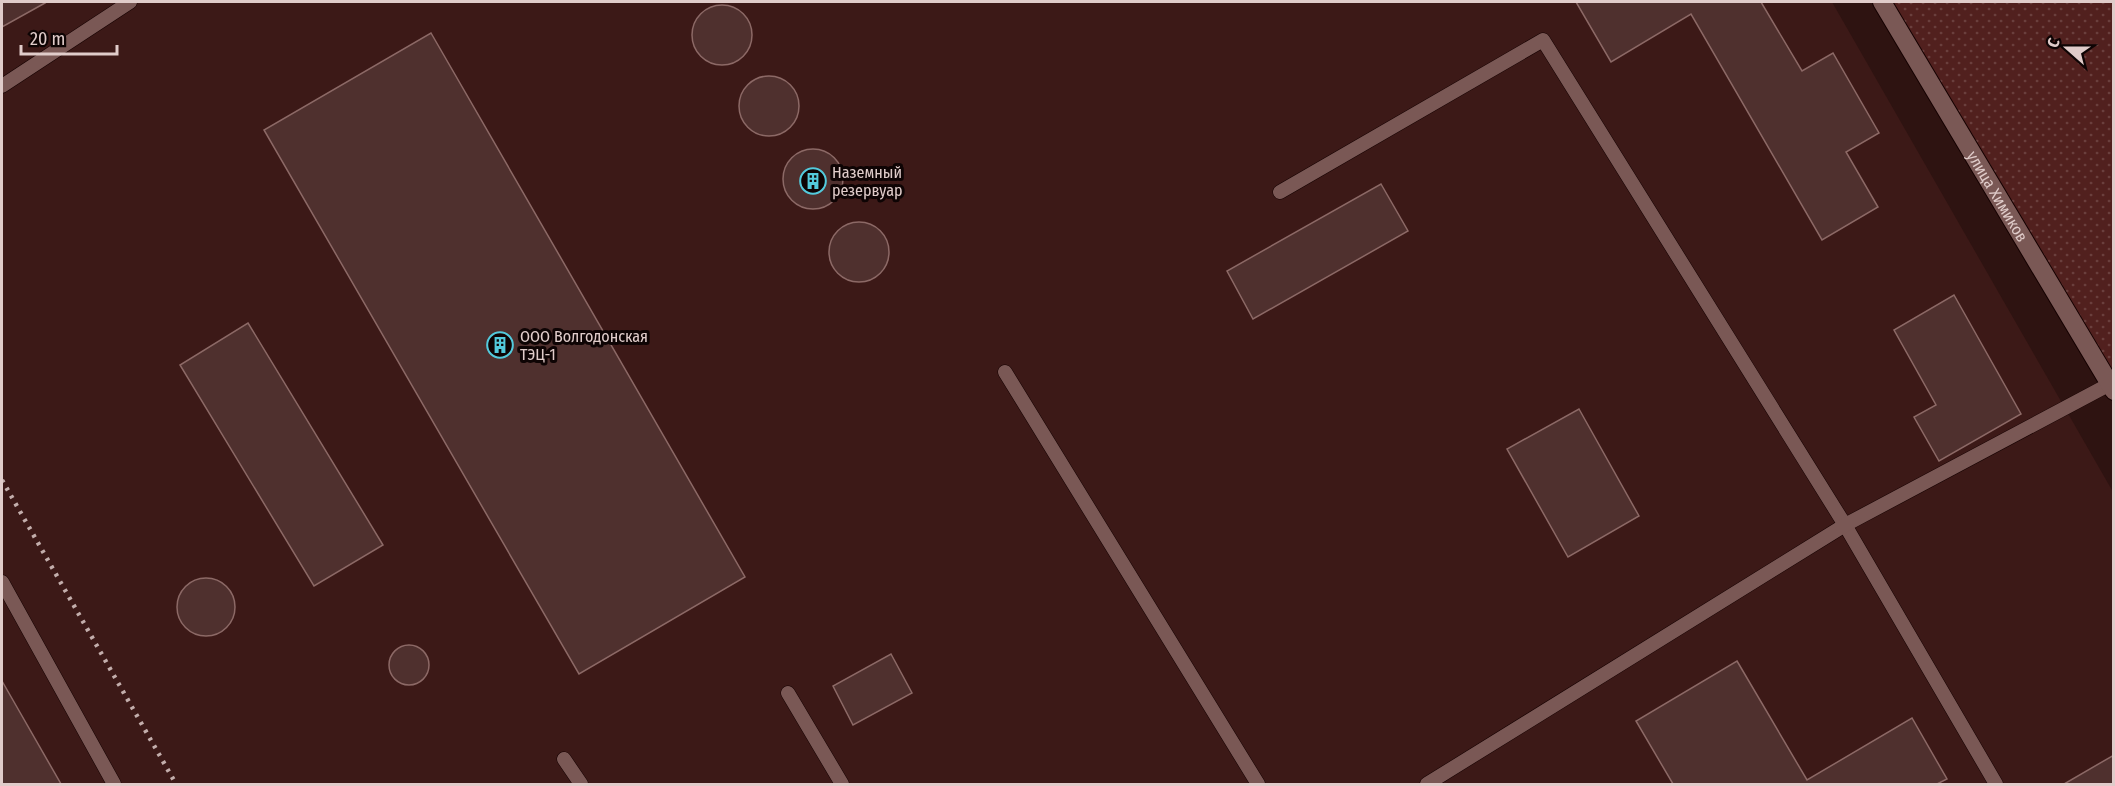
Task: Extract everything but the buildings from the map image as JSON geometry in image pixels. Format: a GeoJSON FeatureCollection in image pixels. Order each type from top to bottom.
{"type":"FeatureCollection","features":[{"type":"Feature","properties":{"kind":"street","name":"улица Химиков"},"geometry":{"type":"LineString","coordinates":[[1882,2],[2111,388]]}},
{"type":"Feature","properties":{"kind":"lane"},"geometry":{"type":"LineString","coordinates":[[2,86],[130,2]]}},
{"type":"Feature","properties":{"kind":"lane"},"geometry":{"type":"LineString","coordinates":[[1280,192],[1543,40],[1845,525],[1996,784]]}},
{"type":"Feature","properties":{"kind":"lane"},"geometry":{"type":"LineString","coordinates":[[1005,372],[1258,784]]}},
{"type":"Feature","properties":{"kind":"lane"},"geometry":{"type":"LineString","coordinates":[[1428,784],[1845,525],[2111,388]]}},
{"type":"Feature","properties":{"kind":"lane"},"geometry":{"type":"LineString","coordinates":[[2,582],[114,784]]}},
{"type":"Feature","properties":{"kind":"lane"},"geometry":{"type":"LineString","coordinates":[[788,693],[842,784]]}},
{"type":"Feature","properties":{"kind":"lane"},"geometry":{"type":"LineString","coordinates":[[564,759],[581,784]]}},
{"type":"Feature","properties":{"kind":"shaded area"},"geometry":{"type":"Polygon","coordinates":[[[2,2],[1832,2],[2113,492],[2113,784],[2,784],[2,2]]]}},
{"type":"Feature","properties":{"kind":"shaded area"},"geometry":{"type":"Polygon","coordinates":[[[1882,2],[2113,2],[2113,391],[1882,2]]]}},
{"type":"Feature","properties":{"kind":"railway"},"geometry":{"type":"LineString","coordinates":[[2,480],[176,784]]}},
{"type":"Feature","properties":{"kind":"place","name":"Наземный резервуар"},"geometry":{"type":"Point","coordinates":[813,181]}},
{"type":"Feature","properties":{"kind":"place","name":"ООО Волгодонская ТЭЦ-1"},"geometry":{"type":"Point","coordinates":[500,345]}}]}
